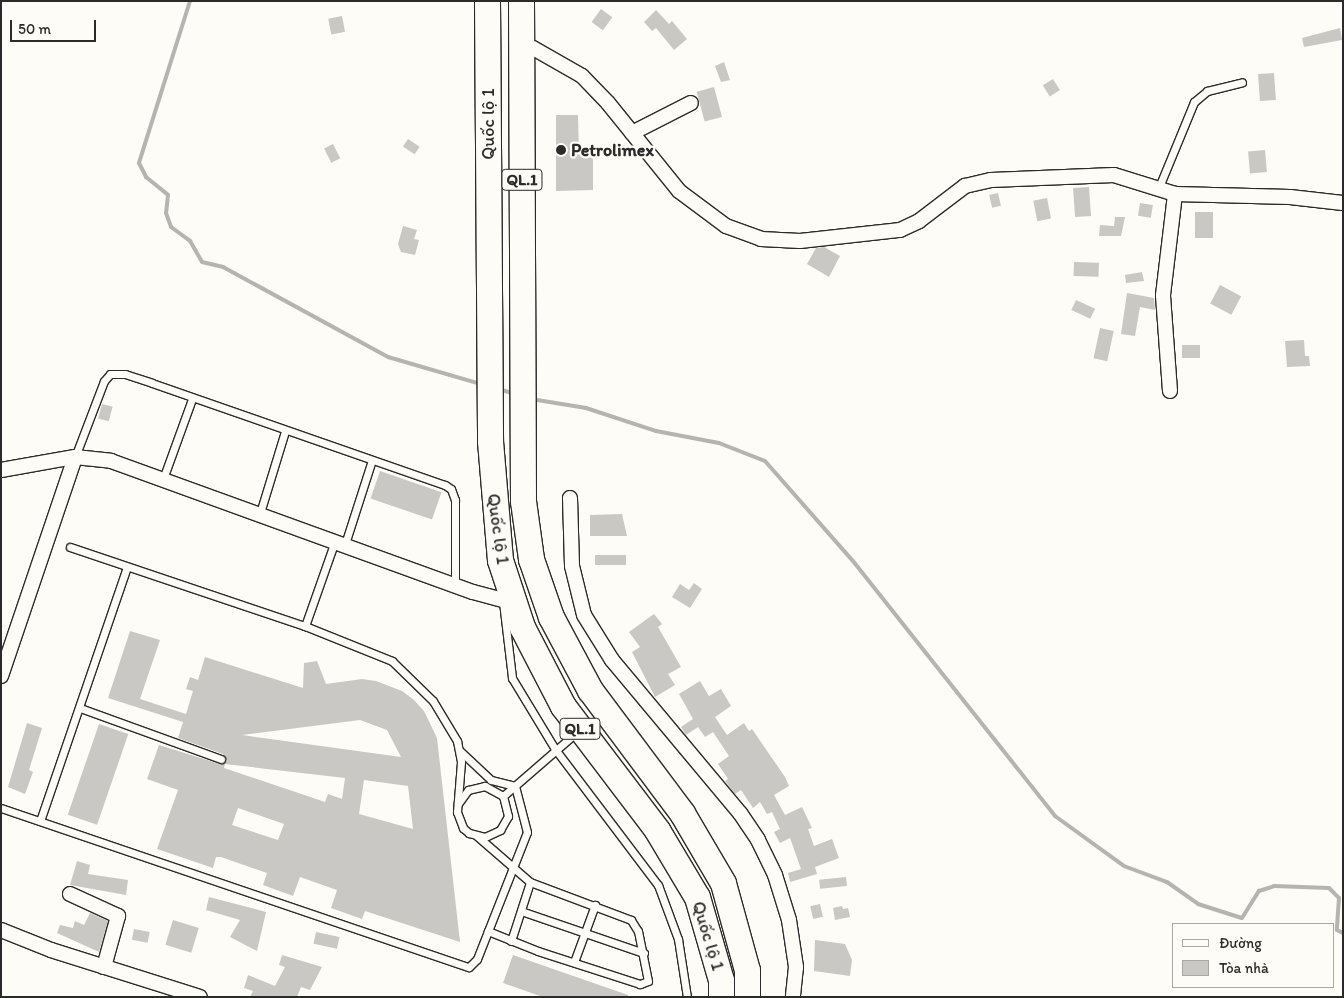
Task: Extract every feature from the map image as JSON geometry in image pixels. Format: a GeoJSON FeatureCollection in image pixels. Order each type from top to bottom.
{"type":"FeatureCollection","features":[{"type":"Feature","properties":{"kind":"highway","name":"Quốc lộ 1"},"geometry":{"type":"LineString","coordinates":[[487,1],[490,441],[500,560],[508,601],[558,698],[657,830],[698,897],[721,980],[721,997]]}},
{"type":"Feature","properties":{"kind":"highway","name":"Quốc lộ 1"},"geometry":{"type":"LineString","coordinates":[[521,1],[523,501],[531,559],[551,617],[590,690],[682,813],[723,883],[747,970],[747,997]]}},
{"type":"Feature","properties":{"kind":"highway"},"geometry":{"type":"LineString","coordinates":[[488,103],[522,99]]}},
{"type":"Feature","properties":{"kind":"highway"},"geometry":{"type":"LineString","coordinates":[[580,729],[603,708]]}},
{"type":"Feature","properties":{"kind":"street"},"geometry":{"type":"LineString","coordinates":[[522,51],[533,48],[574,70],[594,87],[632,132],[664,175],[693,204],[740,233],[773,240],[800,241],[900,230],[919,221],[956,191],[981,181],[1100,174],[1126,177],[1159,187],[1174,194],[1290,197],[1343,203]]}},
{"type":"Feature","properties":{"kind":"street"},"geometry":{"type":"LineString","coordinates":[[632,132],[691,103]]}},
{"type":"Feature","properties":{"kind":"street"},"geometry":{"type":"LineString","coordinates":[[1170,391],[1163,295],[1174,194]]}},
{"type":"Feature","properties":{"kind":"street"},"geometry":{"type":"LineString","coordinates":[[1,470],[75,457],[111,461],[455,584],[508,601]]}},
{"type":"Feature","properties":{"kind":"street"},"geometry":{"type":"LineString","coordinates":[[3,669],[75,457]]}},
{"type":"Feature","properties":{"kind":"street"},"geometry":{"type":"LineString","coordinates":[[570,498],[572,566],[584,615],[612,660],[740,813],[758,840],[775,875],[789,920],[796,967],[793,997]]}},
{"type":"Feature","properties":{"kind":"street"},"geometry":{"type":"LineString","coordinates":[[70,894],[118,916],[104,967]]}},
{"type":"Feature","properties":{"kind":"street"},"geometry":{"type":"LineString","coordinates":[[1,930],[104,967],[200,997]]}},
{"type":"Feature","properties":{"kind":"lane"},"geometry":{"type":"LineString","coordinates":[[1159,187],[1194,102],[1207,91],[1242,82]]}},
{"type":"Feature","properties":{"kind":"lane"},"geometry":{"type":"LineString","coordinates":[[75,457],[104,381],[110,374],[125,374],[451,489],[456,510],[455,584]]}},
{"type":"Feature","properties":{"kind":"lane"},"geometry":{"type":"LineString","coordinates":[[162,479],[192,399]]}},
{"type":"Feature","properties":{"kind":"lane"},"geometry":{"type":"LineString","coordinates":[[260,513],[285,431]]}},
{"type":"Feature","properties":{"kind":"lane"},"geometry":{"type":"LineString","coordinates":[[305,626],[372,460]]}},
{"type":"Feature","properties":{"kind":"lane"},"geometry":{"type":"LineString","coordinates":[[70,547],[305,626],[376,653],[405,672],[445,718],[460,751],[491,780],[515,786]]}},
{"type":"Feature","properties":{"kind":"lane"},"geometry":{"type":"LineString","coordinates":[[40,821],[127,567]]}},
{"type":"Feature","properties":{"kind":"lane"},"geometry":{"type":"LineString","coordinates":[[508,601],[512,678],[555,749],[658,885],[678,939],[687,997]]}},
{"type":"Feature","properties":{"kind":"lane"},"geometry":{"type":"LineString","coordinates":[[80,708],[221,759]]}},
{"type":"Feature","properties":{"kind":"lane"},"geometry":{"type":"LineString","coordinates":[[503,796],[580,729]]}},
{"type":"Feature","properties":{"kind":"lane"},"geometry":{"type":"LineString","coordinates":[[460,751],[459,820],[469,833],[477,836],[512,871],[530,882],[631,920],[644,953],[649,979],[645,985],[511,941],[488,931]]}},
{"type":"Feature","properties":{"kind":"lane"},"geometry":{"type":"LineString","coordinates":[[1,808],[461,966],[475,963],[527,832],[515,786]]}},
{"type":"Feature","properties":{"kind":"lane"},"geometry":{"type":"LineString","coordinates":[[458,804],[468,790],[476,787],[493,788],[503,796],[508,808],[505,824],[493,834],[477,836]]}},
{"type":"Feature","properties":{"kind":"lane"},"geometry":{"type":"LineString","coordinates":[[511,941],[530,882]]}},
{"type":"Feature","properties":{"kind":"lane"},"geometry":{"type":"LineString","coordinates":[[574,962],[595,905]]}},
{"type":"Feature","properties":{"kind":"lane"},"geometry":{"type":"LineString","coordinates":[[521,911],[644,953]]}},
{"type":"Feature","properties":{"kind":"building"},"geometry":{"type":"Polygon","coordinates":[[[601,9],[612,17],[603,30],[592,22],[601,9]]]}},
{"type":"Feature","properties":{"kind":"building"},"geometry":{"type":"Polygon","coordinates":[[[656,10],[669,24],[672,21],[687,39],[674,50],[656,28],[652,31],[644,22],[656,10]]]}},
{"type":"Feature","properties":{"kind":"building"},"geometry":{"type":"Polygon","coordinates":[[[342,16],[345,32],[331,34],[328,19],[342,16]]]}},
{"type":"Feature","properties":{"kind":"building"},"geometry":{"type":"Polygon","coordinates":[[[1340,28],[1342,40],[1304,47],[1302,38],[1340,28]]]}},
{"type":"Feature","properties":{"kind":"building"},"geometry":{"type":"Polygon","coordinates":[[[724,62],[730,80],[721,82],[715,66],[724,62]]]}},
{"type":"Feature","properties":{"kind":"building"},"geometry":{"type":"Polygon","coordinates":[[[1274,73],[1276,100],[1260,101],[1258,74],[1274,73]]]}},
{"type":"Feature","properties":{"kind":"building"},"geometry":{"type":"Polygon","coordinates":[[[1053,79],[1060,90],[1050,96],[1043,85],[1053,79]]]}},
{"type":"Feature","properties":{"kind":"building"},"geometry":{"type":"Polygon","coordinates":[[[714,87],[722,117],[705,122],[697,92],[714,87]]]}},
{"type":"Feature","properties":{"kind":"building"},"geometry":{"type":"Polygon","coordinates":[[[556,115],[578,115],[579,154],[593,154],[593,190],[556,191],[556,115]]]}},
{"type":"Feature","properties":{"kind":"building"},"geometry":{"type":"Polygon","coordinates":[[[408,139],[420,147],[415,154],[403,146],[408,139]]]}},
{"type":"Feature","properties":{"kind":"building"},"geometry":{"type":"Polygon","coordinates":[[[333,144],[340,158],[331,163],[324,149],[333,144]]]}},
{"type":"Feature","properties":{"kind":"building"},"geometry":{"type":"Polygon","coordinates":[[[1265,150],[1267,172],[1250,173],[1248,151],[1265,150]]]}},
{"type":"Feature","properties":{"kind":"building"},"geometry":{"type":"Polygon","coordinates":[[[1089,187],[1091,216],[1075,217],[1073,188],[1089,187]]]}},
{"type":"Feature","properties":{"kind":"building"},"geometry":{"type":"Polygon","coordinates":[[[998,193],[1001,206],[992,208],[989,195],[998,193]]]}},
{"type":"Feature","properties":{"kind":"building"},"geometry":{"type":"Polygon","coordinates":[[[1047,198],[1051,219],[1037,221],[1033,201],[1047,198]]]}},
{"type":"Feature","properties":{"kind":"building"},"geometry":{"type":"Polygon","coordinates":[[[1140,203],[1153,205],[1151,218],[1138,216],[1140,203]]]}},
{"type":"Feature","properties":{"kind":"building"},"geometry":{"type":"Polygon","coordinates":[[[1195,212],[1213,212],[1213,238],[1195,238],[1195,212]]]}},
{"type":"Feature","properties":{"kind":"building"},"geometry":{"type":"Polygon","coordinates":[[[1115,217],[1125,217],[1121,236],[1099,236],[1100,225],[1114,226],[1115,217]]]}},
{"type":"Feature","properties":{"kind":"building"},"geometry":{"type":"Polygon","coordinates":[[[403,226],[417,230],[414,239],[419,240],[415,255],[401,252],[398,244],[403,226]]]}},
{"type":"Feature","properties":{"kind":"building"},"geometry":{"type":"Polygon","coordinates":[[[824,247],[840,256],[829,277],[807,264],[816,248],[824,247]]]}},
{"type":"Feature","properties":{"kind":"building"},"geometry":{"type":"Polygon","coordinates":[[[1074,262],[1099,263],[1098,277],[1074,276],[1074,262]]]}},
{"type":"Feature","properties":{"kind":"building"},"geometry":{"type":"Polygon","coordinates":[[[1142,272],[1144,281],[1126,283],[1125,275],[1142,272]]]}},
{"type":"Feature","properties":{"kind":"building"},"geometry":{"type":"Polygon","coordinates":[[[1220,285],[1241,296],[1231,315],[1210,304],[1220,285]]]}},
{"type":"Feature","properties":{"kind":"building"},"geometry":{"type":"Polygon","coordinates":[[[1127,293],[1154,298],[1155,310],[1140,307],[1135,336],[1121,334],[1127,293]]]}},
{"type":"Feature","properties":{"kind":"building"},"geometry":{"type":"Polygon","coordinates":[[[1076,300],[1095,309],[1090,319],[1071,310],[1076,300]]]}},
{"type":"Feature","properties":{"kind":"building"},"geometry":{"type":"Polygon","coordinates":[[[1100,328],[1114,331],[1107,361],[1094,358],[1100,328]]]}},
{"type":"Feature","properties":{"kind":"building"},"geometry":{"type":"Polygon","coordinates":[[[1304,340],[1305,356],[1309,356],[1310,366],[1287,367],[1285,341],[1304,340]]]}},
{"type":"Feature","properties":{"kind":"building"},"geometry":{"type":"Polygon","coordinates":[[[1182,345],[1200,345],[1200,358],[1182,358],[1182,345]]]}},
{"type":"Feature","properties":{"kind":"building"},"geometry":{"type":"Polygon","coordinates":[[[102,404],[113,407],[109,421],[98,418],[102,404]]]}},
{"type":"Feature","properties":{"kind":"building"},"geometry":{"type":"Polygon","coordinates":[[[380,471],[441,492],[432,520],[371,498],[380,471]]]}},
{"type":"Feature","properties":{"kind":"building"},"geometry":{"type":"Polygon","coordinates":[[[622,514],[627,536],[590,536],[590,515],[622,514]]]}},
{"type":"Feature","properties":{"kind":"building"},"geometry":{"type":"Polygon","coordinates":[[[595,555],[626,555],[626,565],[595,565],[595,555]]]}},
{"type":"Feature","properties":{"kind":"building"},"geometry":{"type":"Polygon","coordinates":[[[694,583],[702,589],[690,608],[672,597],[680,584],[689,590],[694,583]]]}},
{"type":"Feature","properties":{"kind":"building"},"geometry":{"type":"Polygon","coordinates":[[[654,614],[662,624],[658,627],[681,667],[668,674],[675,685],[655,697],[632,652],[640,647],[629,632],[654,614]]]}},
{"type":"Feature","properties":{"kind":"building"},"geometry":{"type":"Polygon","coordinates":[[[130,631],[160,640],[140,699],[186,714],[193,691],[186,689],[190,677],[198,680],[205,657],[303,688],[304,663],[317,661],[326,684],[362,679],[376,681],[402,691],[424,711],[437,738],[460,942],[365,911],[362,919],[331,908],[337,890],[300,877],[293,896],[263,885],[267,873],[221,857],[216,857],[213,868],[157,849],[178,790],[147,779],[159,745],[220,764],[226,759],[223,754],[178,738],[183,722],[108,698],[130,631]],[[360,720],[242,735],[401,757],[387,730],[360,720]],[[225,764],[224,768],[325,802],[328,794],[342,799],[345,778],[225,764]],[[364,780],[359,814],[413,829],[408,786],[364,780]],[[238,808],[232,825],[278,840],[284,824],[238,808]]]}},
{"type":"Feature","properties":{"kind":"building"},"geometry":{"type":"Polygon","coordinates":[[[700,681],[709,696],[721,689],[731,706],[715,717],[727,735],[744,723],[749,731],[752,729],[785,777],[789,786],[774,795],[785,815],[802,807],[812,828],[808,829],[814,846],[832,839],[839,858],[815,867],[817,874],[790,882],[788,873],[801,869],[790,838],[780,843],[774,832],[780,829],[772,812],[767,814],[760,802],[753,808],[741,790],[735,794],[725,781],[728,779],[718,764],[729,756],[713,732],[705,737],[698,727],[686,735],[681,727],[693,719],[679,694],[700,681]]]}},
{"type":"Feature","properties":{"kind":"building"},"geometry":{"type":"Polygon","coordinates":[[[27,723],[42,728],[29,770],[33,772],[25,794],[8,787],[27,723]]]}},
{"type":"Feature","properties":{"kind":"building"},"geometry":{"type":"Polygon","coordinates":[[[99,724],[128,734],[97,825],[68,815],[99,724]]]}},
{"type":"Feature","properties":{"kind":"building"},"geometry":{"type":"Polygon","coordinates":[[[77,861],[90,865],[88,874],[128,880],[126,895],[70,885],[77,861]]]}},
{"type":"Feature","properties":{"kind":"building"},"geometry":{"type":"Polygon","coordinates":[[[846,877],[847,886],[820,889],[819,880],[846,877]]]}},
{"type":"Feature","properties":{"kind":"building"},"geometry":{"type":"Polygon","coordinates":[[[209,897],[266,912],[257,951],[230,937],[240,920],[206,910],[209,897]]]}},
{"type":"Feature","properties":{"kind":"building"},"geometry":{"type":"Polygon","coordinates":[[[820,904],[823,917],[813,919],[810,906],[820,904]]]}},
{"type":"Feature","properties":{"kind":"building"},"geometry":{"type":"Polygon","coordinates":[[[842,906],[843,909],[848,908],[850,917],[835,920],[833,908],[842,906]]]}},
{"type":"Feature","properties":{"kind":"building"},"geometry":{"type":"Polygon","coordinates":[[[90,913],[108,921],[99,952],[57,933],[60,925],[73,928],[75,921],[84,925],[90,913]]]}},
{"type":"Feature","properties":{"kind":"building"},"geometry":{"type":"Polygon","coordinates":[[[173,920],[199,928],[191,953],[165,945],[173,920]]]}},
{"type":"Feature","properties":{"kind":"building"},"geometry":{"type":"Polygon","coordinates":[[[134,929],[150,932],[148,943],[132,940],[134,929]]]}},
{"type":"Feature","properties":{"kind":"building"},"geometry":{"type":"Polygon","coordinates":[[[316,932],[339,937],[337,949],[314,944],[316,932]]]}},
{"type":"Feature","properties":{"kind":"building"},"geometry":{"type":"Polygon","coordinates":[[[815,940],[845,944],[852,960],[850,976],[814,971],[815,940]]]}},
{"type":"Feature","properties":{"kind":"building"},"geometry":{"type":"Polygon","coordinates":[[[282,955],[322,967],[310,990],[301,987],[297,997],[250,997],[253,991],[244,988],[248,975],[275,986],[285,967],[279,965],[282,955]]]}},
{"type":"Feature","properties":{"kind":"building"},"geometry":{"type":"Polygon","coordinates":[[[513,955],[628,995],[628,997],[543,997],[503,983],[513,955]]]}},
{"type":"Feature","properties":{"kind":"waterway"},"geometry":{"type":"LineString","coordinates":[[190,1],[139,163],[146,177],[168,195],[166,213],[171,227],[190,241],[202,262],[223,267],[388,357],[481,384]]}},
{"type":"Feature","properties":{"kind":"waterway"},"geometry":{"type":"LineString","coordinates":[[498,389],[515,394]]}},
{"type":"Feature","properties":{"kind":"waterway"},"geometry":{"type":"LineString","coordinates":[[531,399],[586,408],[656,431],[719,443],[765,461],[853,561],[1055,816],[1124,866],[1167,882],[1198,904],[1242,918],[1259,891],[1274,886],[1329,888],[1339,898],[1337,930],[1343,933]]}},
{"type":"Feature","properties":{"kind":"place","name":"Petrolimex"},"geometry":{"type":"Point","coordinates":[561,150]}}]}
